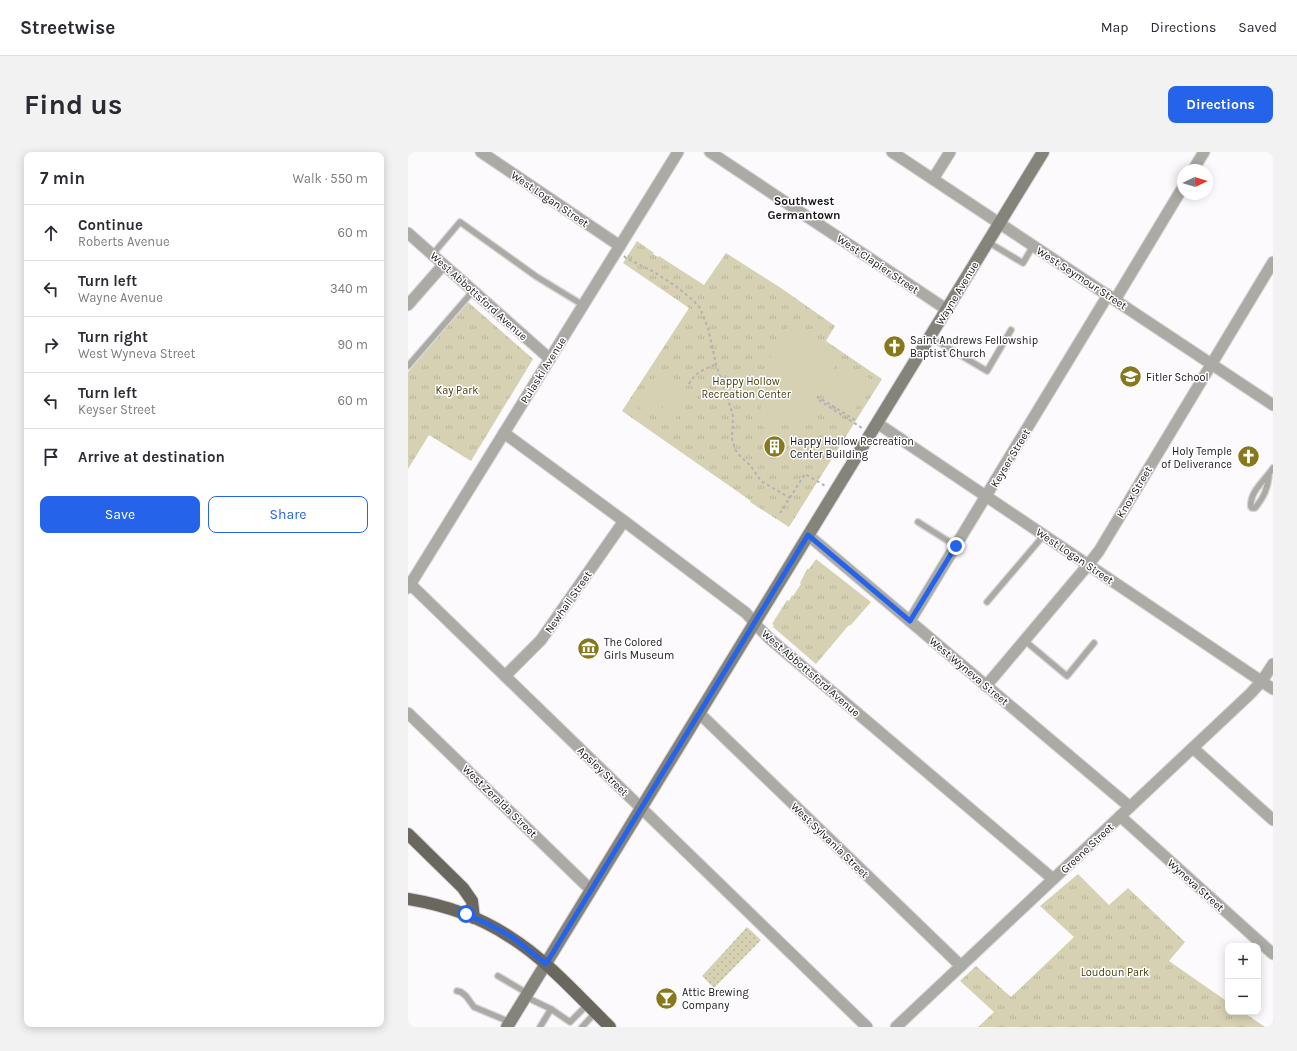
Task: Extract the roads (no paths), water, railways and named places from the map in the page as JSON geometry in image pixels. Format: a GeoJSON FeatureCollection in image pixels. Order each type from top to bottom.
{"type":"FeatureCollection","features":[{"type":"Feature","properties":{"kind":"main road","name":"Wayne Avenue"},"geometry":{"type":"LineString","coordinates":[[509,1025],[1043,152]]}},
{"type":"Feature","properties":{"kind":"main road"},"geometry":{"type":"LineString","coordinates":[[408,834],[464,888],[472,901],[474,918]]}},
{"type":"Feature","properties":{"kind":"main road"},"geometry":{"type":"LineString","coordinates":[[408,899],[439,906],[474,918],[512,937],[546,964],[610,1027]]}},
{"type":"Feature","properties":{"kind":"street","name":"West Logan Street"},"geometry":{"type":"LineString","coordinates":[[481,152],[620,246]]}},
{"type":"Feature","properties":{"kind":"street","name":"Pulaski Avenue"},"geometry":{"type":"LineString","coordinates":[[409,584],[678,152]]}},
{"type":"Feature","properties":{"kind":"street","name":"West Clapier Street"},"geometry":{"type":"LineString","coordinates":[[710,152],[946,309]]}},
{"type":"Feature","properties":{"kind":"street","name":"West Seymour Street"},"geometry":{"type":"LineString","coordinates":[[892,152],[1273,405]]}},
{"type":"Feature","properties":{"kind":"street"},"geometry":{"type":"LineString","coordinates":[[933,180],[950,152]]}},
{"type":"Feature","properties":{"kind":"street"},"geometry":{"type":"LineString","coordinates":[[1197,164],[1204,152]]}},
{"type":"Feature","properties":{"kind":"street","name":"Keyser Street"},"geometry":{"type":"LineString","coordinates":[[910,621],[1111,298],[1177,196]]}},
{"type":"Feature","properties":{"kind":"street","name":"West Abbottsford Avenue"},"geometry":{"type":"LineString","coordinates":[[409,236],[432,254],[550,359]]}},
{"type":"Feature","properties":{"kind":"street","name":"Knox Street"},"geometry":{"type":"LineString","coordinates":[[986,686],[1099,551],[1273,262]]}},
{"type":"Feature","properties":{"kind":"street"},"geometry":{"type":"LineString","coordinates":[[408,305],[443,265]]}},
{"type":"Feature","properties":{"kind":"street","name":"West Logan Street"},"geometry":{"type":"LineString","coordinates":[[877,423],[1273,689]]}},
{"type":"Feature","properties":{"kind":"street","name":"West Abbottsford Avenue"},"geometry":{"type":"LineString","coordinates":[[504,433],[746,613],[770,639],[1054,879]]}},
{"type":"Feature","properties":{"kind":"street","name":"Newhall Street"},"geometry":{"type":"LineString","coordinates":[[505,676],[541,640],[624,521]]}},
{"type":"Feature","properties":{"kind":"street","name":"West Wyneva Street"},"geometry":{"type":"LineString","coordinates":[[808,535],[1130,807]]}},
{"type":"Feature","properties":{"kind":"street","name":"Apsley Street"},"geometry":{"type":"LineString","coordinates":[[409,584],[867,1027]]}},
{"type":"Feature","properties":{"kind":"street","name":"Greene Street"},"geometry":{"type":"LineString","coordinates":[[896,1027],[1250,694],[1262,681],[1273,664]]}},
{"type":"Feature","properties":{"kind":"street","name":"West Zeralda Street"},"geometry":{"type":"LineString","coordinates":[[408,713],[591,890]]}},
{"type":"Feature","properties":{"kind":"street","name":"West Sylvania Street"},"geometry":{"type":"LineString","coordinates":[[700,713],[961,966]]}},
{"type":"Feature","properties":{"kind":"street"},"geometry":{"type":"LineString","coordinates":[[1193,748],[1273,820]]}},
{"type":"Feature","properties":{"kind":"street","name":"Wyneva Street"},"geometry":{"type":"LineString","coordinates":[[1120,816],[1273,954]]}},
{"type":"Feature","properties":{"kind":"lane"},"geometry":{"type":"LineString","coordinates":[[432,254],[460,222],[531,273],[583,305]]}},
{"type":"Feature","properties":{"kind":"lane"},"geometry":{"type":"LineString","coordinates":[[987,242],[1023,263],[1033,246]]}},
{"type":"Feature","properties":{"kind":"lane"},"geometry":{"type":"LineString","coordinates":[[408,366],[473,291]]}},
{"type":"Feature","properties":{"kind":"lane"},"geometry":{"type":"LineString","coordinates":[[930,336],[987,371],[1011,330]]}},
{"type":"Feature","properties":{"kind":"lane"},"geometry":{"type":"LineString","coordinates":[[1269,475],[1267,489],[1264,496],[1255,508],[1252,508],[1250,504],[1252,498],[1260,484],[1269,475],[1273,468]]}},
{"type":"Feature","properties":{"kind":"lane"},"geometry":{"type":"LineString","coordinates":[[918,522],[956,546]]}},
{"type":"Feature","properties":{"kind":"lane"},"geometry":{"type":"LineString","coordinates":[[987,602],[1044,535]]}},
{"type":"Feature","properties":{"kind":"lane"},"geometry":{"type":"LineString","coordinates":[[1024,640],[1067,676],[1094,643]]}},
{"type":"Feature","properties":{"kind":"lane"},"geometry":{"type":"LineString","coordinates":[[498,976],[570,1022],[591,1009]]}},
{"type":"Feature","properties":{"kind":"lane"},"geometry":{"type":"LineString","coordinates":[[457,992],[461,992],[466,996],[474,1007],[509,1025]]}},
{"type":"Feature","properties":{"kind":"lane"},"geometry":{"type":"LineString","coordinates":[[540,1027],[550,1009]]}},
{"type":"Feature","properties":{"kind":"lane"},"geometry":{"type":"LineString","coordinates":[[582,1027],[591,1009]]}},
{"type":"Feature","properties":{"kind":"place","name":"Saint Andrews Fellowship Baptist Church"},"geometry":{"type":"Point","coordinates":[895,346]}},
{"type":"Feature","properties":{"kind":"place","name":"Fitler School"},"geometry":{"type":"Point","coordinates":[1130,377]}},
{"type":"Feature","properties":{"kind":"place","name":"Happy Hollow Recreation Center Building"},"geometry":{"type":"Point","coordinates":[774,447]}},
{"type":"Feature","properties":{"kind":"place","name":"Holy Temple of Deliverance"},"geometry":{"type":"Point","coordinates":[1248,457]}},
{"type":"Feature","properties":{"kind":"place","name":"The Colored Girls Museum"},"geometry":{"type":"Point","coordinates":[589,648]}},
{"type":"Feature","properties":{"kind":"place","name":"Attic Brewing Company"},"geometry":{"type":"Point","coordinates":[667,998]}},
{"type":"Feature","properties":{"kind":"district","name":"Southwest Germantown"},"geometry":{"type":"Point","coordinates":[804,208]}},
{"type":"Feature","properties":{"kind":"park label","name":"Happy Hollow Recreation Center"},"geometry":{"type":"Point","coordinates":[746,387]}},
{"type":"Feature","properties":{"kind":"park label","name":"Kay Park"},"geometry":{"type":"Point","coordinates":[457,390]}},
{"type":"Feature","properties":{"kind":"park label","name":"Loudoun Park"},"geometry":{"type":"Point","coordinates":[1115,972]}}]}
